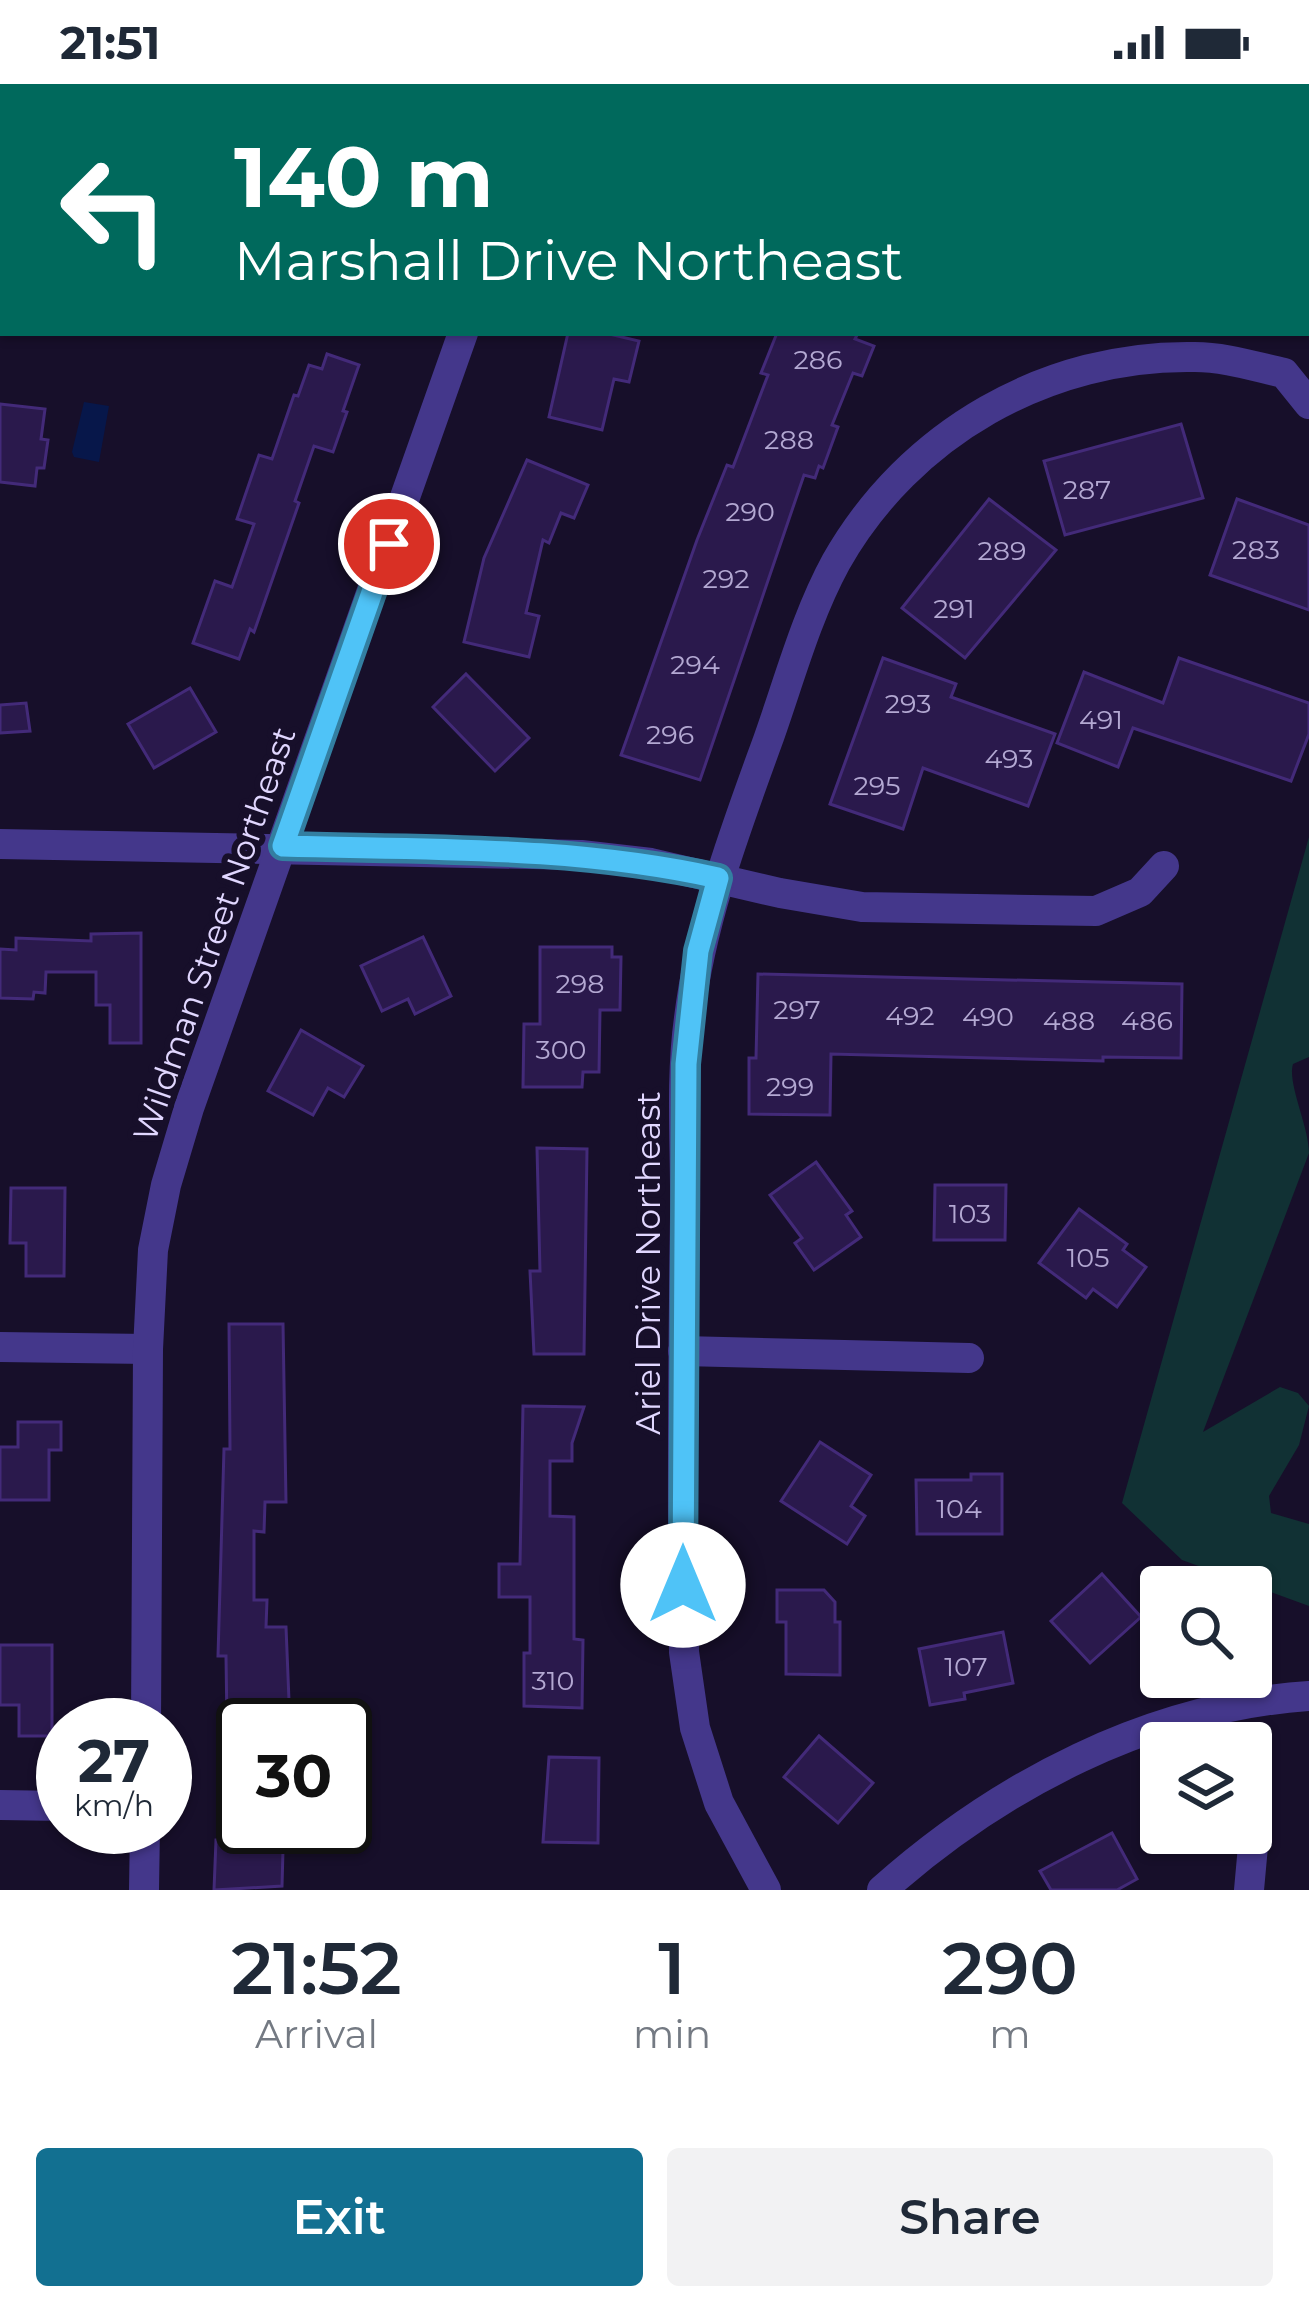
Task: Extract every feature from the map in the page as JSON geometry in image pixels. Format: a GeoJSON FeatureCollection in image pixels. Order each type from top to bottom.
{"type":"FeatureCollection","features":[{"type":"Feature","properties":{"kind":"street","name":"Wildman Street Northeast"},"geometry":{"type":"LineString","coordinates":[[146,1698],[148,1349],[153,1250],[166,1185],[188,1108],[462,336]]}},
{"type":"Feature","properties":{"kind":"street","name":"Ariel Drive Northeast"},"geometry":{"type":"LineString","coordinates":[[766,1890],[719,1803],[695,1728],[684,1652],[688,1023],[698,951],[718,878],[812,616],[836,564],[867,515],[904,472],[944,437],[990,407],[1041,383],[1149,358],[1201,357],[1285,373],[1309,404]]}},
{"type":"Feature","properties":{"kind":"street"},"geometry":{"type":"LineString","coordinates":[[0,844],[581,855],[651,863],[862,907],[1096,910],[1140,892],[1164,866]]}},
{"type":"Feature","properties":{"kind":"street"},"geometry":{"type":"LineString","coordinates":[[0,1347],[148,1349]]}},
{"type":"Feature","properties":{"kind":"street"},"geometry":{"type":"LineString","coordinates":[[683,1351],[969,1358]]}},
{"type":"Feature","properties":{"kind":"street"},"geometry":{"type":"LineString","coordinates":[[882,1890],[962,1824],[1036,1779],[1142,1732],[1244,1704],[1309,1696]]}},
{"type":"Feature","properties":{"kind":"street"},"geometry":{"type":"LineString","coordinates":[[1244,1704],[1247,1722]]}},
{"type":"Feature","properties":{"kind":"street"},"geometry":{"type":"LineString","coordinates":[[0,1805],[36,1806]]}},
{"type":"Feature","properties":{"kind":"street"},"geometry":{"type":"LineString","coordinates":[[144,1890],[145,1854]]}},
{"type":"Feature","properties":{"kind":"street"},"geometry":{"type":"LineString","coordinates":[[1249,1890],[1252,1854]]}},
{"type":"Feature","properties":{"kind":"green space"},"geometry":{"type":"Polygon","coordinates":[[[1309,837],[1309,1057],[1293,1064],[1292,1072],[1309,1153],[1203,1432],[1280,1387],[1298,1393],[1309,1406],[1299,1445],[1269,1496],[1271,1513],[1309,1524],[1309,1606],[1272,1593],[1272,1566],[1199,1566],[1182,1560],[1122,1503],[1309,837]]]}},
{"type":"Feature","properties":{"kind":"shaded area"},"geometry":{"type":"Polygon","coordinates":[[[84,402],[109,406],[99,462],[74,457],[72,452],[84,402]]]}},
{"type":"Feature","properties":{"kind":"building"},"geometry":{"type":"Polygon","coordinates":[[[567,336],[639,341],[629,382],[614,379],[602,430],[549,417],[567,336]]]}},
{"type":"Feature","properties":{"kind":"building"},"geometry":{"type":"Polygon","coordinates":[[[776,336],[856,336],[874,346],[862,376],[853,373],[832,425],[838,427],[823,468],[819,466],[815,478],[804,475],[700,780],[621,755],[697,540],[727,465],[733,467],[768,375],[761,373],[776,336]]]}},
{"type":"Feature","properties":{"kind":"building"},"geometry":{"type":"Polygon","coordinates":[[[327,354],[359,365],[343,411],[347,412],[333,452],[314,446],[254,632],[250,629],[239,659],[193,643],[215,581],[232,587],[254,524],[237,519],[259,455],[272,459],[309,365],[322,369],[327,354]]]}},
{"type":"Feature","properties":{"kind":"building"},"geometry":{"type":"Polygon","coordinates":[[[0,404],[45,409],[41,439],[48,440],[44,468],[37,468],[35,486],[0,482],[0,404]]]}},
{"type":"Feature","properties":{"kind":"building"},"geometry":{"type":"Polygon","coordinates":[[[1181,424],[1203,498],[1065,535],[1044,461],[1181,424]]]}},
{"type":"Feature","properties":{"kind":"building"},"geometry":{"type":"Polygon","coordinates":[[[527,460],[588,485],[574,518],[561,513],[549,543],[543,540],[526,613],[539,616],[529,657],[464,642],[484,558],[527,460]]]}},
{"type":"Feature","properties":{"kind":"building"},"geometry":{"type":"Polygon","coordinates":[[[989,499],[1056,550],[965,658],[902,608],[989,499]]]}},
{"type":"Feature","properties":{"kind":"building"},"geometry":{"type":"Polygon","coordinates":[[[1237,499],[1309,525],[1309,610],[1210,575],[1237,499]]]}},
{"type":"Feature","properties":{"kind":"building"},"geometry":{"type":"Polygon","coordinates":[[[883,658],[956,684],[951,697],[1055,734],[1028,806],[923,768],[903,829],[830,804],[883,658]]]}},
{"type":"Feature","properties":{"kind":"building"},"geometry":{"type":"Polygon","coordinates":[[[1179,658],[1309,703],[1309,734],[1291,781],[1133,728],[1118,767],[1057,743],[1084,672],[1163,703],[1179,658]]]}},
{"type":"Feature","properties":{"kind":"building"},"geometry":{"type":"Polygon","coordinates":[[[466,674],[529,738],[495,771],[433,707],[466,674]]]}},
{"type":"Feature","properties":{"kind":"building"},"geometry":{"type":"Polygon","coordinates":[[[190,688],[216,732],[154,768],[128,724],[190,688]]]}},
{"type":"Feature","properties":{"kind":"building"},"geometry":{"type":"Polygon","coordinates":[[[26,703],[30,731],[0,733],[0,705],[26,703]]]}},
{"type":"Feature","properties":{"kind":"building"},"geometry":{"type":"Polygon","coordinates":[[[141,933],[141,1043],[110,1043],[110,1005],[96,1005],[96,972],[46,972],[45,993],[34,992],[33,999],[0,998],[0,949],[16,950],[16,938],[91,941],[91,934],[141,933]]]}},
{"type":"Feature","properties":{"kind":"building"},"geometry":{"type":"Polygon","coordinates":[[[423,937],[451,996],[415,1014],[408,999],[382,1011],[361,966],[423,937]]]}},
{"type":"Feature","properties":{"kind":"building"},"geometry":{"type":"Polygon","coordinates":[[[540,947],[612,947],[612,957],[621,957],[620,1010],[600,1010],[599,1072],[583,1072],[582,1087],[523,1087],[524,1024],[540,1024],[540,947]]]}},
{"type":"Feature","properties":{"kind":"building"},"geometry":{"type":"Polygon","coordinates":[[[758,974],[1182,984],[1181,1058],[1103,1057],[1103,1061],[831,1054],[830,1115],[749,1114],[758,974]]]}},
{"type":"Feature","properties":{"kind":"building"},"geometry":{"type":"Polygon","coordinates":[[[301,1030],[363,1066],[344,1097],[328,1088],[313,1115],[268,1091],[301,1030]]]}},
{"type":"Feature","properties":{"kind":"building"},"geometry":{"type":"Polygon","coordinates":[[[537,1148],[587,1149],[584,1354],[534,1354],[530,1271],[540,1271],[537,1148]]]}},
{"type":"Feature","properties":{"kind":"building"},"geometry":{"type":"Polygon","coordinates":[[[816,1162],[852,1211],[846,1215],[861,1237],[814,1270],[795,1243],[802,1238],[770,1195],[816,1162]]]}},
{"type":"Feature","properties":{"kind":"building"},"geometry":{"type":"Polygon","coordinates":[[[935,1185],[1006,1185],[1005,1240],[934,1240],[935,1185]]]}},
{"type":"Feature","properties":{"kind":"building"},"geometry":{"type":"Polygon","coordinates":[[[11,1188],[65,1188],[64,1276],[26,1276],[26,1243],[10,1243],[11,1188]]]}},
{"type":"Feature","properties":{"kind":"building"},"geometry":{"type":"Polygon","coordinates":[[[1079,1209],[1127,1244],[1123,1250],[1146,1267],[1117,1307],[1093,1289],[1086,1298],[1039,1263],[1079,1209]]]}},
{"type":"Feature","properties":{"kind":"building"},"geometry":{"type":"Polygon","coordinates":[[[229,1324],[283,1324],[286,1502],[265,1502],[264,1532],[254,1531],[254,1600],[267,1600],[266,1627],[286,1627],[289,1698],[227,1698],[226,1656],[218,1656],[224,1449],[230,1449],[229,1324]]]}},
{"type":"Feature","properties":{"kind":"building"},"geometry":{"type":"Polygon","coordinates":[[[523,1406],[584,1407],[572,1443],[572,1461],[550,1461],[550,1516],[574,1517],[574,1639],[583,1640],[582,1708],[524,1706],[530,1597],[499,1597],[499,1564],[520,1564],[523,1406]]]}},
{"type":"Feature","properties":{"kind":"building"},"geometry":{"type":"Polygon","coordinates":[[[18,1422],[61,1422],[61,1450],[49,1450],[49,1500],[0,1500],[0,1447],[18,1447],[18,1422]]]}},
{"type":"Feature","properties":{"kind":"building"},"geometry":{"type":"Polygon","coordinates":[[[820,1442],[871,1475],[851,1506],[865,1516],[847,1544],[781,1501],[820,1442]]]}},
{"type":"Feature","properties":{"kind":"building"},"geometry":{"type":"Polygon","coordinates":[[[971,1474],[1002,1474],[1002,1534],[917,1534],[916,1480],[971,1480],[971,1474]]]}},
{"type":"Feature","properties":{"kind":"building"},"geometry":{"type":"Polygon","coordinates":[[[1102,1574],[1140,1616],[1090,1663],[1051,1621],[1102,1574]]]}},
{"type":"Feature","properties":{"kind":"building"},"geometry":{"type":"Polygon","coordinates":[[[777,1590],[824,1590],[835,1602],[835,1622],[840,1622],[840,1675],[786,1674],[786,1622],[777,1622],[777,1590]]]}},
{"type":"Feature","properties":{"kind":"building"},"geometry":{"type":"Polygon","coordinates":[[[1003,1632],[1013,1683],[930,1705],[919,1649],[1003,1632]]]}},
{"type":"Feature","properties":{"kind":"building"},"geometry":{"type":"Polygon","coordinates":[[[0,1645],[52,1645],[52,1698],[36,1698],[36,1736],[19,1736],[19,1705],[0,1705],[0,1645]]]}},
{"type":"Feature","properties":{"kind":"building"},"geometry":{"type":"Polygon","coordinates":[[[819,1736],[873,1783],[838,1823],[784,1777],[819,1736]]]}},
{"type":"Feature","properties":{"kind":"building"},"geometry":{"type":"Polygon","coordinates":[[[549,1757],[599,1758],[598,1843],[543,1842],[549,1757]]]}},
{"type":"Feature","properties":{"kind":"building"},"geometry":{"type":"Polygon","coordinates":[[[1112,1833],[1137,1879],[1117,1890],[1051,1890],[1040,1871],[1112,1833]]]}},
{"type":"Feature","properties":{"kind":"building"},"geometry":{"type":"Polygon","coordinates":[[[216,1840],[216,1854],[283,1854],[282,1886],[214,1890],[216,1840]]]}},
{"type":"Feature","properties":{"kind":"route"},"geometry":{"type":"LineString","coordinates":[[389,544],[283,846],[581,855],[651,863],[718,878],[698,951],[688,1023],[683,1585]]}}]}
